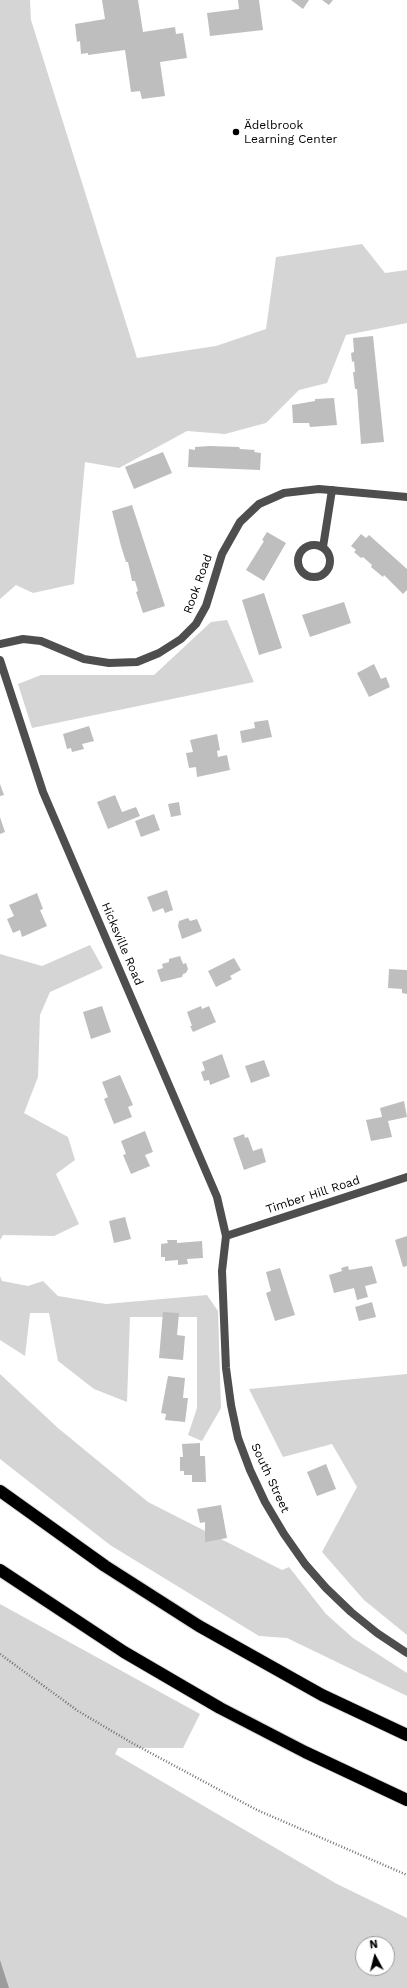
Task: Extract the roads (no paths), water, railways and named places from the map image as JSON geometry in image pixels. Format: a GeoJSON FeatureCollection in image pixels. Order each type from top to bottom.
{"type":"FeatureCollection","features":[{"type":"Feature","properties":{"kind":"highway"},"geometry":{"type":"LineString","coordinates":[[0,1491],[99,1562],[199,1626],[322,1694],[407,1735]]}},
{"type":"Feature","properties":{"kind":"highway"},"geometry":{"type":"LineString","coordinates":[[0,1570],[97,1635],[214,1705],[305,1752],[407,1800]]}},
{"type":"Feature","properties":{"kind":"street","name":"Rook Road"},"geometry":{"type":"LineString","coordinates":[[0,644],[23,639],[42,641],[84,659],[109,663],[137,662],[159,653],[181,639],[196,624],[206,606],[222,554],[240,522],[259,504],[284,493],[319,489],[407,497]]}},
{"type":"Feature","properties":{"kind":"street"},"geometry":{"type":"LineString","coordinates":[[323,547],[332,490]]}},
{"type":"Feature","properties":{"kind":"street","name":"Hicksville Road"},"geometry":{"type":"LineString","coordinates":[[0,660],[43,792],[217,1197],[226,1236]]}},
{"type":"Feature","properties":{"kind":"street","name":"Timber Hill Road"},"geometry":{"type":"LineString","coordinates":[[226,1236],[407,1177]]}},
{"type":"Feature","properties":{"kind":"street","name":"South Street"},"geometry":{"type":"LineString","coordinates":[[226,1236],[222,1278],[226,1368],[231,1405],[238,1438],[250,1470],[265,1502],[284,1534],[305,1564],[326,1588],[351,1612],[407,1654]]}},
{"type":"Feature","properties":{"kind":"place","name":"Ädelbrook Learning Center"},"geometry":{"type":"Point","coordinates":[236,132]}}]}
